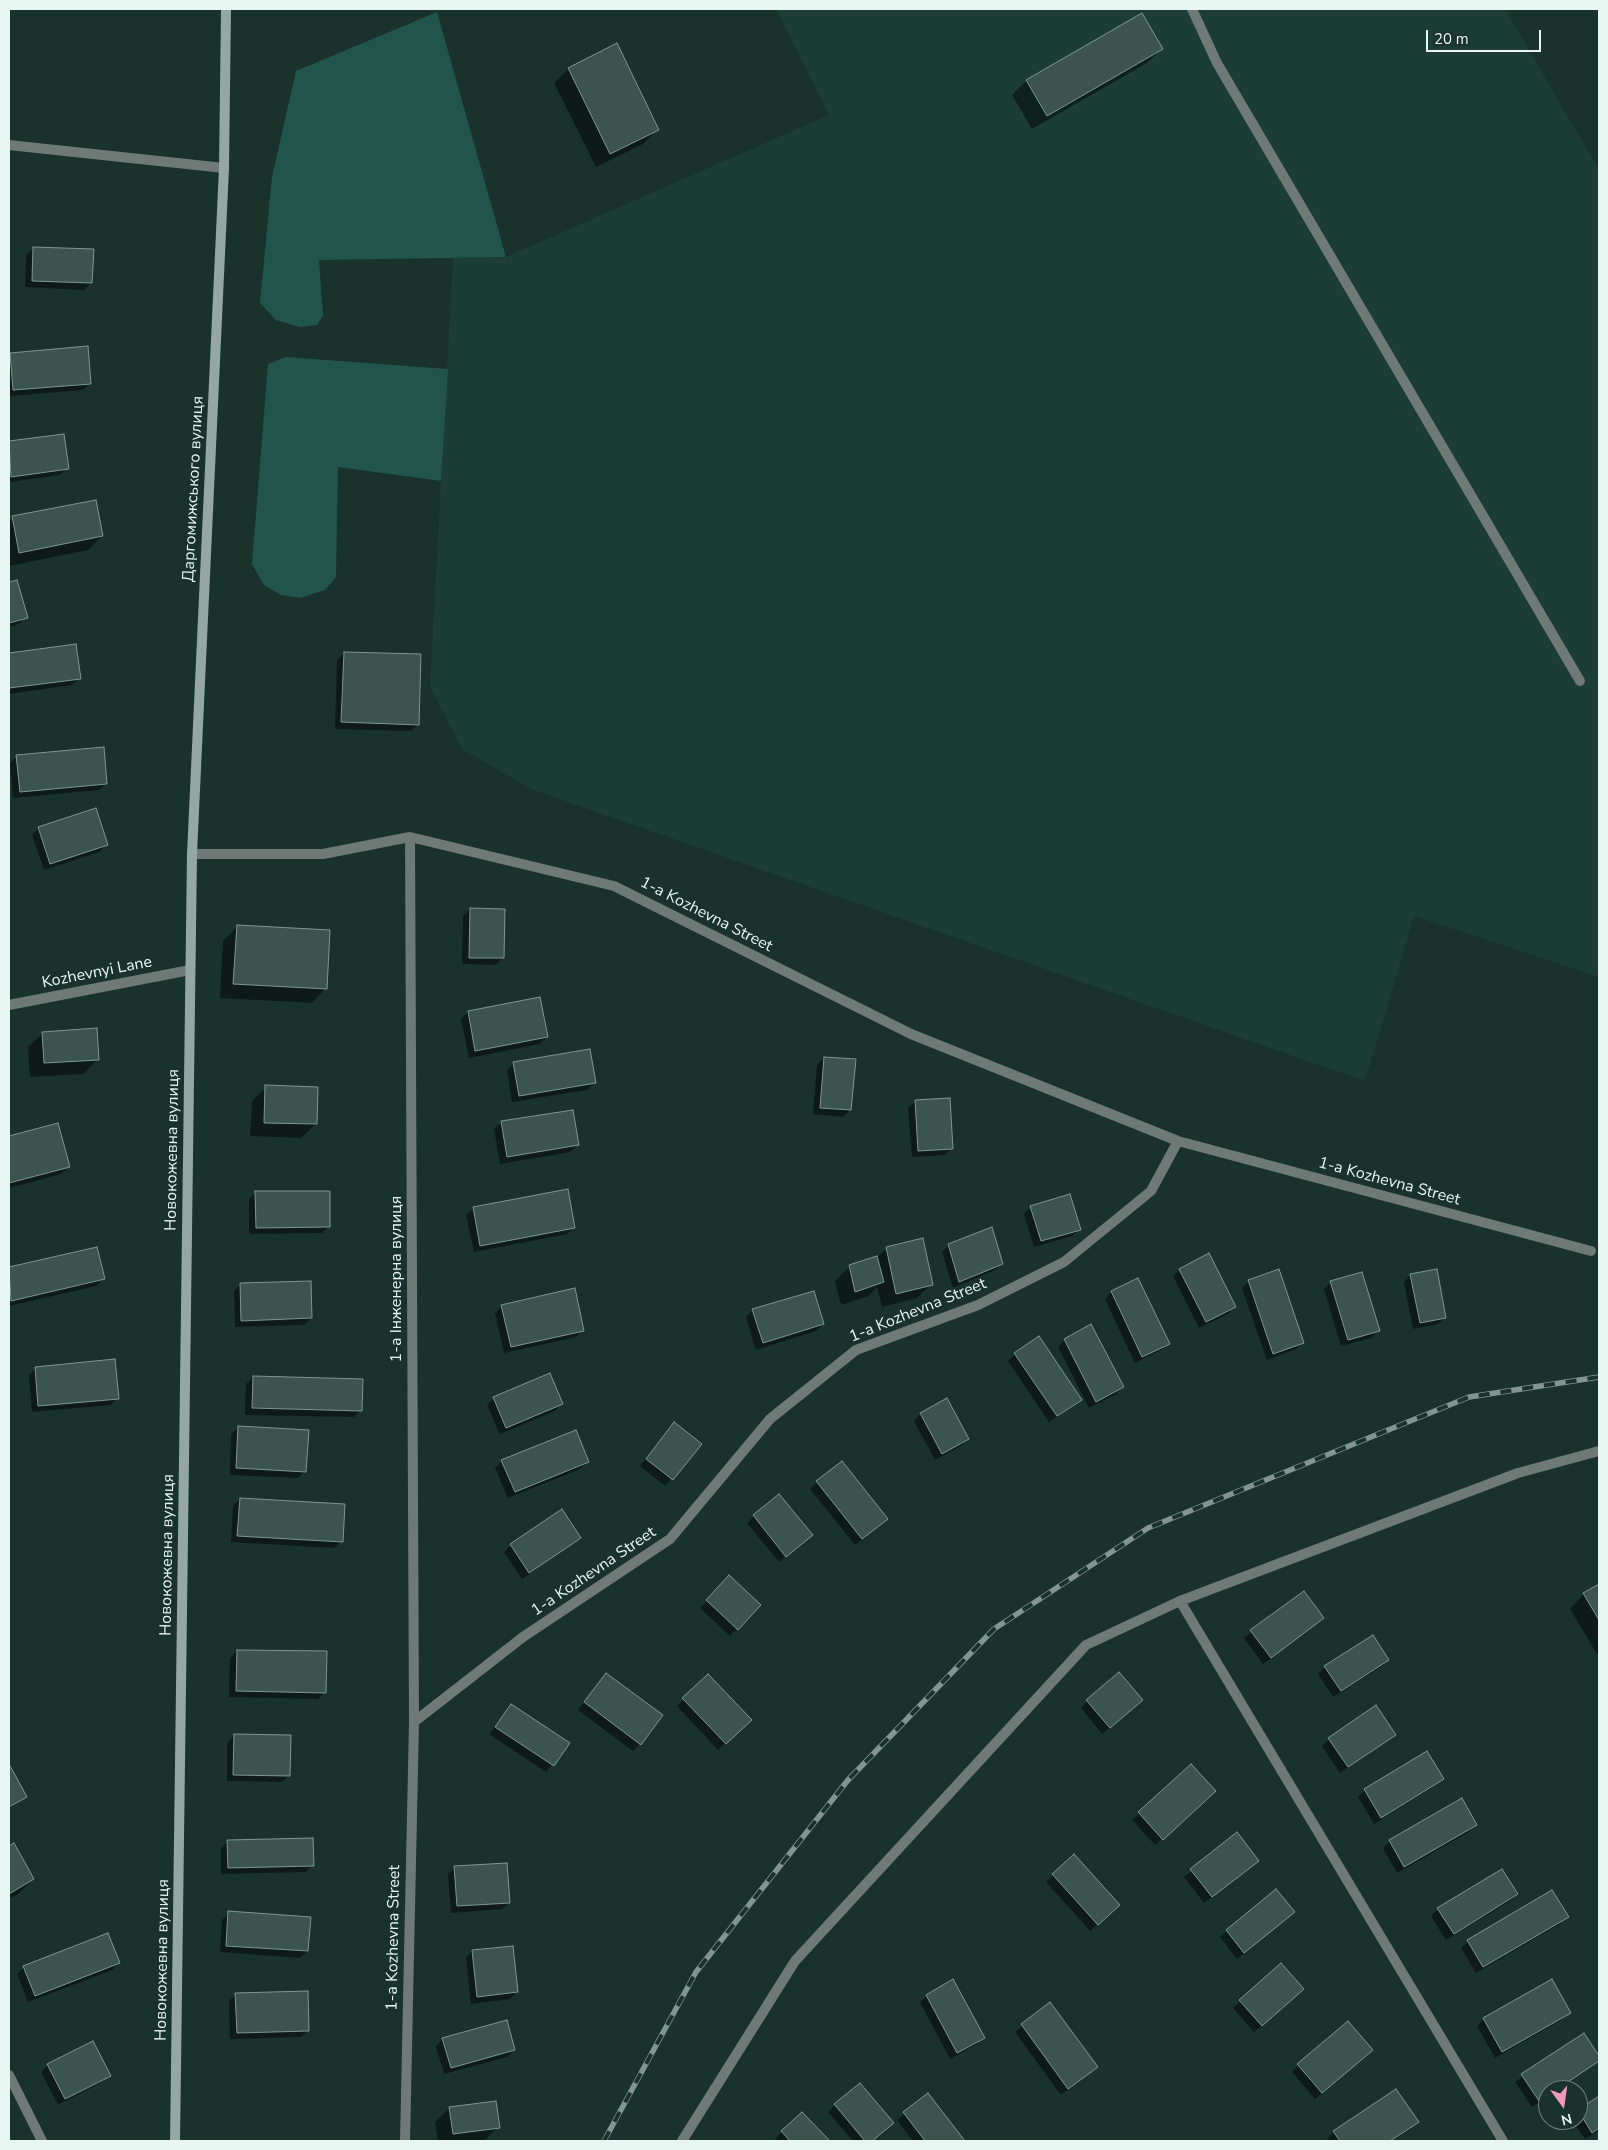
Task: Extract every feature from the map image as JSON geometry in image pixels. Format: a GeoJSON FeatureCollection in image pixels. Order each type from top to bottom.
{"type":"FeatureCollection","features":[{"type":"Feature","properties":{"kind":"street","name":"Даргомижського вулиця"},"geometry":{"type":"LineString","coordinates":[[190,970],[192,854],[224,168],[226,9]]}},
{"type":"Feature","properties":{"kind":"street"},"geometry":{"type":"LineString","coordinates":[[1192,9],[1217,63],[1580,681]]}},
{"type":"Feature","properties":{"kind":"street"},"geometry":{"type":"LineString","coordinates":[[9,146],[224,168]]}},
{"type":"Feature","properties":{"kind":"street","name":"1-a Kozhevna Street"},"geometry":{"type":"LineString","coordinates":[[192,854],[324,854],[410,837],[614,886],[911,1034],[1178,1141],[1591,1251]]}},
{"type":"Feature","properties":{"kind":"street","name":"1-а Інженерна вулиця"},"geometry":{"type":"LineString","coordinates":[[410,837],[414,1722]]}},
{"type":"Feature","properties":{"kind":"street","name":"Kozhevnyi Lane"},"geometry":{"type":"LineString","coordinates":[[9,1005],[190,970]]}},
{"type":"Feature","properties":{"kind":"street","name":"Новокожевна вулиця"},"geometry":{"type":"LineString","coordinates":[[176,2141],[190,970]]}},
{"type":"Feature","properties":{"kind":"street","name":"1-a Kozhevna Street"},"geometry":{"type":"LineString","coordinates":[[405,2141],[414,1722],[523,1637],[670,1539],[770,1419],[856,1350],[978,1305],[1064,1262],[1150,1192],[1178,1141]]}},
{"type":"Feature","properties":{"kind":"street"},"geometry":{"type":"LineString","coordinates":[[682,2141],[795,1961],[1086,1645],[1180,1600],[1518,1473],[1599,1451]]}},
{"type":"Feature","properties":{"kind":"street"},"geometry":{"type":"LineString","coordinates":[[1180,1600],[1503,2141]]}},
{"type":"Feature","properties":{"kind":"street"},"geometry":{"type":"LineString","coordinates":[[9,2075],[42,2141]]}},
{"type":"Feature","properties":{"kind":"shaded area"},"geometry":{"type":"Polygon","coordinates":[[[776,9],[1505,9],[1599,170],[1599,977],[1414,916],[1365,1081],[531,789],[462,749],[430,687],[453,258],[506,257],[829,115],[776,9]]]}},
{"type":"Feature","properties":{"kind":"green space"},"geometry":{"type":"Polygon","coordinates":[[[437,12],[506,257],[319,260],[323,315],[317,325],[300,327],[276,320],[260,303],[272,177],[296,71],[437,12]]]}},
{"type":"Feature","properties":{"kind":"green space"},"geometry":{"type":"Polygon","coordinates":[[[286,357],[448,369],[441,481],[338,467],[336,577],[325,590],[300,598],[281,595],[264,585],[252,564],[268,364],[286,357]]]}},
{"type":"Feature","properties":{"kind":"building"},"geometry":{"type":"Polygon","coordinates":[[[1142,13],[1163,49],[1047,116],[1026,80],[1142,13]]]}},
{"type":"Feature","properties":{"kind":"building"},"geometry":{"type":"Polygon","coordinates":[[[617,43],[659,130],[610,154],[568,68],[617,43]]]}},
{"type":"Feature","properties":{"kind":"building"},"geometry":{"type":"Polygon","coordinates":[[[33,247],[94,249],[92,283],[32,281],[33,247]]]}},
{"type":"Feature","properties":{"kind":"building"},"geometry":{"type":"Polygon","coordinates":[[[88,346],[91,384],[13,390],[10,353],[88,346]]]}},
{"type":"Feature","properties":{"kind":"building"},"geometry":{"type":"Polygon","coordinates":[[[64,434],[69,469],[11,477],[9,441],[64,434]]]}},
{"type":"Feature","properties":{"kind":"building"},"geometry":{"type":"Polygon","coordinates":[[[96,500],[103,536],[19,553],[12,516],[96,500]]]}},
{"type":"Feature","properties":{"kind":"building"},"geometry":{"type":"Polygon","coordinates":[[[17,580],[28,618],[9,623],[9,582],[17,580]]]}},
{"type":"Feature","properties":{"kind":"building"},"geometry":{"type":"Polygon","coordinates":[[[76,644],[81,679],[9,688],[9,653],[76,644]]]}},
{"type":"Feature","properties":{"kind":"building"},"geometry":{"type":"Polygon","coordinates":[[[344,652],[421,654],[419,725],[341,722],[344,652]]]}},
{"type":"Feature","properties":{"kind":"building"},"geometry":{"type":"Polygon","coordinates":[[[104,747],[107,784],[20,792],[16,755],[104,747]]]}},
{"type":"Feature","properties":{"kind":"building"},"geometry":{"type":"Polygon","coordinates":[[[96,808],[108,845],[50,864],[38,827],[96,808]]]}},
{"type":"Feature","properties":{"kind":"building"},"geometry":{"type":"Polygon","coordinates":[[[470,908],[505,909],[504,958],[469,958],[470,908]]]}},
{"type":"Feature","properties":{"kind":"building"},"geometry":{"type":"Polygon","coordinates":[[[237,925],[330,930],[327,989],[233,984],[237,925]]]}},
{"type":"Feature","properties":{"kind":"building"},"geometry":{"type":"Polygon","coordinates":[[[540,997],[548,1037],[475,1051],[468,1011],[540,997]]]}},
{"type":"Feature","properties":{"kind":"building"},"geometry":{"type":"Polygon","coordinates":[[[97,1028],[99,1060],[44,1063],[42,1032],[97,1028]]]}},
{"type":"Feature","properties":{"kind":"building"},"geometry":{"type":"Polygon","coordinates":[[[590,1049],[596,1083],[519,1096],[513,1062],[590,1049]]]}},
{"type":"Feature","properties":{"kind":"building"},"geometry":{"type":"Polygon","coordinates":[[[824,1057],[856,1059],[851,1110],[820,1108],[824,1057]]]}},
{"type":"Feature","properties":{"kind":"building"},"geometry":{"type":"Polygon","coordinates":[[[265,1085],[318,1087],[317,1124],[264,1123],[265,1085]]]}},
{"type":"Feature","properties":{"kind":"building"},"geometry":{"type":"Polygon","coordinates":[[[950,1098],[953,1149],[918,1151],[915,1100],[950,1098]]]}},
{"type":"Feature","properties":{"kind":"building"},"geometry":{"type":"Polygon","coordinates":[[[573,1110],[579,1145],[507,1157],[501,1121],[573,1110]]]}},
{"type":"Feature","properties":{"kind":"building"},"geometry":{"type":"Polygon","coordinates":[[[58,1123],[70,1167],[9,1183],[9,1136],[58,1123]]]}},
{"type":"Feature","properties":{"kind":"building"},"geometry":{"type":"Polygon","coordinates":[[[568,1189],[575,1228],[480,1246],[473,1207],[568,1189]]]}},
{"type":"Feature","properties":{"kind":"building"},"geometry":{"type":"Polygon","coordinates":[[[255,1191],[330,1191],[330,1227],[256,1228],[255,1191]]]}},
{"type":"Feature","properties":{"kind":"building"},"geometry":{"type":"Polygon","coordinates":[[[1070,1194],[1081,1230],[1041,1241],[1030,1206],[1070,1194]]]}},
{"type":"Feature","properties":{"kind":"building"},"geometry":{"type":"Polygon","coordinates":[[[992,1227],[1003,1264],[959,1282],[948,1244],[992,1227]]]}},
{"type":"Feature","properties":{"kind":"building"},"geometry":{"type":"Polygon","coordinates":[[[923,1238],[933,1285],[896,1294],[886,1247],[923,1238]]]}},
{"type":"Feature","properties":{"kind":"building"},"geometry":{"type":"Polygon","coordinates":[[[97,1247],[105,1279],[11,1301],[9,1267],[97,1247]]]}},
{"type":"Feature","properties":{"kind":"building"},"geometry":{"type":"Polygon","coordinates":[[[1209,1253],[1236,1307],[1206,1322],[1179,1269],[1209,1253]]]}},
{"type":"Feature","properties":{"kind":"building"},"geometry":{"type":"Polygon","coordinates":[[[877,1256],[884,1282],[855,1292],[849,1265],[877,1256]]]}},
{"type":"Feature","properties":{"kind":"building"},"geometry":{"type":"Polygon","coordinates":[[[1279,1269],[1304,1343],[1273,1354],[1248,1280],[1279,1269]]]}},
{"type":"Feature","properties":{"kind":"building"},"geometry":{"type":"Polygon","coordinates":[[[1437,1269],[1446,1318],[1420,1323],[1410,1274],[1437,1269]]]}},
{"type":"Feature","properties":{"kind":"building"},"geometry":{"type":"Polygon","coordinates":[[[1362,1272],[1380,1331],[1348,1340],[1330,1281],[1362,1272]]]}},
{"type":"Feature","properties":{"kind":"building"},"geometry":{"type":"Polygon","coordinates":[[[1138,1278],[1170,1344],[1142,1357],[1111,1291],[1138,1278]]]}},
{"type":"Feature","properties":{"kind":"building"},"geometry":{"type":"Polygon","coordinates":[[[311,1281],[312,1318],[241,1321],[240,1283],[311,1281]]]}},
{"type":"Feature","properties":{"kind":"building"},"geometry":{"type":"Polygon","coordinates":[[[575,1288],[584,1331],[511,1347],[501,1305],[575,1288]]]}},
{"type":"Feature","properties":{"kind":"building"},"geometry":{"type":"Polygon","coordinates":[[[814,1291],[824,1324],[763,1343],[752,1309],[814,1291]]]}},
{"type":"Feature","properties":{"kind":"building"},"geometry":{"type":"Polygon","coordinates":[[[1091,1324],[1124,1387],[1096,1402],[1064,1339],[1091,1324]]]}},
{"type":"Feature","properties":{"kind":"building"},"geometry":{"type":"Polygon","coordinates":[[[1039,1336],[1082,1400],[1057,1416],[1014,1353],[1039,1336]]]}},
{"type":"Feature","properties":{"kind":"building"},"geometry":{"type":"Polygon","coordinates":[[[115,1359],[119,1399],[38,1406],[35,1367],[115,1359]]]}},
{"type":"Feature","properties":{"kind":"building"},"geometry":{"type":"Polygon","coordinates":[[[550,1373],[563,1404],[506,1428],[493,1397],[550,1373]]]}},
{"type":"Feature","properties":{"kind":"building"},"geometry":{"type":"Polygon","coordinates":[[[253,1376],[363,1379],[362,1411],[252,1408],[253,1376]]]}},
{"type":"Feature","properties":{"kind":"building"},"geometry":{"type":"Polygon","coordinates":[[[947,1398],[969,1439],[942,1454],[920,1413],[947,1398]]]}},
{"type":"Feature","properties":{"kind":"building"},"geometry":{"type":"Polygon","coordinates":[[[674,1422],[702,1444],[673,1480],[646,1459],[674,1422]]]}},
{"type":"Feature","properties":{"kind":"building"},"geometry":{"type":"Polygon","coordinates":[[[238,1426],[309,1430],[306,1472],[236,1468],[238,1426]]]}},
{"type":"Feature","properties":{"kind":"building"},"geometry":{"type":"Polygon","coordinates":[[[576,1430],[589,1462],[515,1492],[501,1460],[576,1430]]]}},
{"type":"Feature","properties":{"kind":"building"},"geometry":{"type":"Polygon","coordinates":[[[842,1461],[888,1519],[862,1539],[816,1481],[842,1461]]]}},
{"type":"Feature","properties":{"kind":"building"},"geometry":{"type":"Polygon","coordinates":[[[779,1494],[813,1535],[786,1557],[753,1515],[779,1494]]]}},
{"type":"Feature","properties":{"kind":"building"},"geometry":{"type":"Polygon","coordinates":[[[240,1498],[345,1504],[343,1542],[237,1536],[240,1498]]]}},
{"type":"Feature","properties":{"kind":"building"},"geometry":{"type":"Polygon","coordinates":[[[562,1509],[581,1538],[529,1573],[510,1544],[562,1509]]]}},
{"type":"Feature","properties":{"kind":"building"},"geometry":{"type":"Polygon","coordinates":[[[729,1575],[761,1605],[738,1630],[706,1600],[729,1575]]]}},
{"type":"Feature","properties":{"kind":"building"},"geometry":{"type":"Polygon","coordinates":[[[1599,1584],[1599,1620],[1583,1593],[1599,1584]]]}},
{"type":"Feature","properties":{"kind":"building"},"geometry":{"type":"Polygon","coordinates":[[[1304,1591],[1324,1618],[1271,1658],[1250,1630],[1304,1591]]]}},
{"type":"Feature","properties":{"kind":"building"},"geometry":{"type":"Polygon","coordinates":[[[1373,1635],[1389,1660],[1341,1691],[1324,1666],[1373,1635]]]}},
{"type":"Feature","properties":{"kind":"building"},"geometry":{"type":"Polygon","coordinates":[[[237,1650],[327,1651],[326,1693],[236,1691],[237,1650]]]}},
{"type":"Feature","properties":{"kind":"building"},"geometry":{"type":"Polygon","coordinates":[[[1119,1672],[1143,1700],[1110,1728],[1086,1700],[1119,1672]]]}},
{"type":"Feature","properties":{"kind":"building"},"geometry":{"type":"Polygon","coordinates":[[[606,1673],[663,1715],[641,1745],[584,1702],[606,1673]]]}},
{"type":"Feature","properties":{"kind":"building"},"geometry":{"type":"Polygon","coordinates":[[[708,1674],[752,1720],[726,1744],[682,1698],[708,1674]]]}},
{"type":"Feature","properties":{"kind":"building"},"geometry":{"type":"Polygon","coordinates":[[[511,1704],[570,1743],[554,1766],[495,1727],[511,1704]]]}},
{"type":"Feature","properties":{"kind":"building"},"geometry":{"type":"Polygon","coordinates":[[[1376,1705],[1396,1735],[1348,1767],[1328,1738],[1376,1705]]]}},
{"type":"Feature","properties":{"kind":"building"},"geometry":{"type":"Polygon","coordinates":[[[234,1734],[291,1735],[290,1776],[233,1775],[234,1734]]]}},
{"type":"Feature","properties":{"kind":"building"},"geometry":{"type":"Polygon","coordinates":[[[1427,1751],[1444,1779],[1381,1818],[1364,1789],[1427,1751]]]}},
{"type":"Feature","properties":{"kind":"building"},"geometry":{"type":"Polygon","coordinates":[[[9,1764],[27,1797],[9,1807],[9,1764]]]}},
{"type":"Feature","properties":{"kind":"building"},"geometry":{"type":"Polygon","coordinates":[[[1191,1764],[1216,1791],[1163,1840],[1138,1812],[1191,1764]]]}},
{"type":"Feature","properties":{"kind":"building"},"geometry":{"type":"Polygon","coordinates":[[[1462,1798],[1477,1825],[1404,1867],[1389,1840],[1462,1798]]]}},
{"type":"Feature","properties":{"kind":"building"},"geometry":{"type":"Polygon","coordinates":[[[1237,1832],[1259,1861],[1212,1897],[1190,1869],[1237,1832]]]}},
{"type":"Feature","properties":{"kind":"building"},"geometry":{"type":"Polygon","coordinates":[[[313,1838],[314,1866],[228,1868],[227,1840],[313,1838]]]}},
{"type":"Feature","properties":{"kind":"building"},"geometry":{"type":"Polygon","coordinates":[[[14,1843],[34,1879],[9,1894],[9,1846],[14,1843]]]}},
{"type":"Feature","properties":{"kind":"building"},"geometry":{"type":"Polygon","coordinates":[[[1074,1854],[1120,1905],[1098,1925],[1052,1874],[1074,1854]]]}},
{"type":"Feature","properties":{"kind":"building"},"geometry":{"type":"Polygon","coordinates":[[[507,1863],[510,1903],[457,1906],[454,1866],[507,1863]]]}},
{"type":"Feature","properties":{"kind":"building"},"geometry":{"type":"Polygon","coordinates":[[[1502,1869],[1518,1894],[1454,1934],[1437,1908],[1502,1869]]]}},
{"type":"Feature","properties":{"kind":"building"},"geometry":{"type":"Polygon","coordinates":[[[1276,1889],[1295,1912],[1244,1953],[1226,1930],[1276,1889]]]}},
{"type":"Feature","properties":{"kind":"building"},"geometry":{"type":"Polygon","coordinates":[[[1552,1890],[1569,1917],[1483,1967],[1467,1940],[1552,1890]]]}},
{"type":"Feature","properties":{"kind":"building"},"geometry":{"type":"Polygon","coordinates":[[[228,1911],[311,1917],[308,1951],[226,1946],[228,1911]]]}},
{"type":"Feature","properties":{"kind":"building"},"geometry":{"type":"Polygon","coordinates":[[[108,1933],[120,1963],[35,1996],[23,1966],[108,1933]]]}},
{"type":"Feature","properties":{"kind":"building"},"geometry":{"type":"Polygon","coordinates":[[[513,1946],[518,1992],[477,1997],[472,1950],[513,1946]]]}},
{"type":"Feature","properties":{"kind":"building"},"geometry":{"type":"Polygon","coordinates":[[[1281,1963],[1304,1989],[1262,2026],[1239,2000],[1281,1963]]]}},
{"type":"Feature","properties":{"kind":"building"},"geometry":{"type":"Polygon","coordinates":[[[953,1979],[985,2038],[957,2053],[926,1995],[953,1979]]]}},
{"type":"Feature","properties":{"kind":"building"},"geometry":{"type":"Polygon","coordinates":[[[1552,1979],[1571,2013],[1502,2052],[1483,2018],[1552,1979]]]}},
{"type":"Feature","properties":{"kind":"building"},"geometry":{"type":"Polygon","coordinates":[[[308,1991],[309,2031],[237,2033],[235,1993],[308,1991]]]}},
{"type":"Feature","properties":{"kind":"building"},"geometry":{"type":"Polygon","coordinates":[[[1050,2002],[1098,2067],[1068,2089],[1021,2024],[1050,2002]]]}},
{"type":"Feature","properties":{"kind":"building"},"geometry":{"type":"Polygon","coordinates":[[[507,2020],[515,2050],[451,2068],[442,2038],[507,2020]]]}},
{"type":"Feature","properties":{"kind":"building"},"geometry":{"type":"Polygon","coordinates":[[[1348,2021],[1373,2050],[1322,2093],[1297,2064],[1348,2021]]]}},
{"type":"Feature","properties":{"kind":"building"},"geometry":{"type":"Polygon","coordinates":[[[1584,2033],[1599,2056],[1599,2061],[1571,2080],[1538,2080],[1538,2100],[1521,2074],[1584,2033]]]}},
{"type":"Feature","properties":{"kind":"building"},"geometry":{"type":"Polygon","coordinates":[[[93,2041],[111,2076],[65,2099],[47,2064],[93,2041]]]}},
{"type":"Feature","properties":{"kind":"building"},"geometry":{"type":"Polygon","coordinates":[[[860,2083],[894,2123],[872,2141],[865,2141],[834,2104],[860,2083]]]}},
{"type":"Feature","properties":{"kind":"building"},"geometry":{"type":"Polygon","coordinates":[[[1396,2089],[1419,2122],[1390,2141],[1340,2141],[1333,2131],[1396,2089]]]}},
{"type":"Feature","properties":{"kind":"building"},"geometry":{"type":"Polygon","coordinates":[[[928,2093],[965,2141],[925,2141],[903,2112],[928,2093]]]}},
{"type":"Feature","properties":{"kind":"building"},"geometry":{"type":"Polygon","coordinates":[[[1599,2096],[1599,2128],[1592,2133],[1588,2126],[1588,2103],[1599,2096]]]}},
{"type":"Feature","properties":{"kind":"building"},"geometry":{"type":"Polygon","coordinates":[[[496,2101],[500,2128],[453,2134],[449,2107],[496,2101]]]}},
{"type":"Feature","properties":{"kind":"building"},"geometry":{"type":"Polygon","coordinates":[[[802,2112],[830,2141],[790,2141],[781,2131],[802,2112]]]}},
{"type":"Feature","properties":{"kind":"railway"},"geometry":{"type":"LineString","coordinates":[[604,2141],[696,1972],[848,1780],[994,1629],[1148,1528],[1469,1397],[1599,1377]]}}]}
